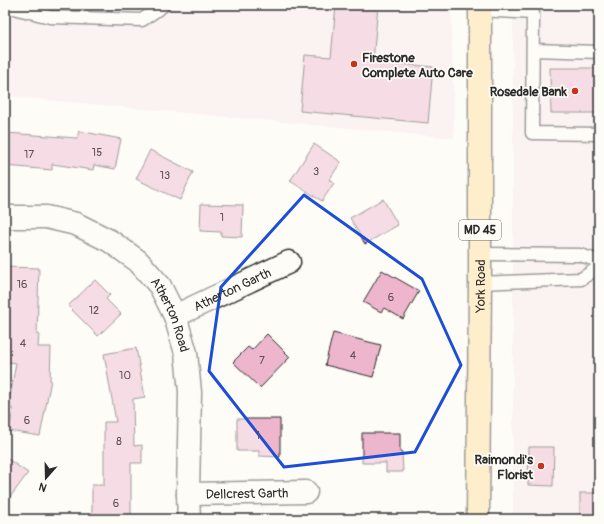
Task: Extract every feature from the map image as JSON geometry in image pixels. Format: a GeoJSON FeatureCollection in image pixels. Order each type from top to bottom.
{"type":"FeatureCollection","features":[{"type":"Feature","properties":{"kind":"main road","name":"York Road"},"geometry":{"type":"LineString","coordinates":[[478,519],[480,8]]}},
{"type":"Feature","properties":{"kind":"street","name":"Atherton Road"},"geometry":{"type":"LineString","coordinates":[[5,217],[46,217],[76,224],[110,241],[138,261],[160,286],[175,316],[186,354],[190,392],[189,519]]}},
{"type":"Feature","properties":{"kind":"street","name":"Atherton Garth"},"geometry":{"type":"LineString","coordinates":[[175,316],[289,262]]}},
{"type":"Feature","properties":{"kind":"street","name":"Dellcrest Garth"},"geometry":{"type":"LineString","coordinates":[[188,494],[306,492]]}},
{"type":"Feature","properties":{"kind":"lane"},"geometry":{"type":"LineString","coordinates":[[5,6],[50,17],[142,20],[164,5]]}},
{"type":"Feature","properties":{"kind":"lane"},"geometry":{"type":"LineString","coordinates":[[480,8],[534,14],[532,133],[599,134]]}},
{"type":"Feature","properties":{"kind":"lane"},"geometry":{"type":"LineString","coordinates":[[533,50],[599,52]]}},
{"type":"Feature","properties":{"kind":"lane"},"geometry":{"type":"LineString","coordinates":[[480,254],[580,255],[599,261]]}},
{"type":"Feature","properties":{"kind":"lane"},"geometry":{"type":"LineString","coordinates":[[480,283],[581,279],[599,267]]}},
{"type":"Feature","properties":{"kind":"highlighted area"},"geometry":{"type":"Polygon","coordinates":[[[304,195],[422,279],[461,365],[415,452],[284,467],[209,371],[221,287],[304,195]]]}},
{"type":"Feature","properties":{"kind":"shaded area"},"geometry":{"type":"Polygon","coordinates":[[[5,5],[451,5],[454,138],[5,96],[5,5]]]}},
{"type":"Feature","properties":{"kind":"shaded area"},"geometry":{"type":"Polygon","coordinates":[[[513,5],[599,5],[599,519],[513,519],[513,5]]]}},
{"type":"Feature","properties":{"kind":"building","name":"Firestone Complete Auto Care"},"geometry":{"type":"Polygon","coordinates":[[[336,5],[378,5],[373,61],[433,67],[428,123],[300,111],[305,55],[331,57],[336,5]]]}},
{"type":"Feature","properties":{"kind":"building","name":"Rosedale Bank"},"geometry":{"type":"Polygon","coordinates":[[[550,68],[599,68],[599,113],[551,113],[550,68]]]}},
{"type":"Feature","properties":{"kind":"building"},"geometry":{"type":"Polygon","coordinates":[[[79,131],[121,139],[115,169],[94,165],[93,170],[52,164],[52,170],[5,166],[6,133],[77,138],[79,131]]]}},
{"type":"Feature","properties":{"kind":"building"},"geometry":{"type":"Polygon","coordinates":[[[314,144],[341,162],[329,180],[334,183],[322,201],[290,181],[314,144]]]}},
{"type":"Feature","properties":{"kind":"building"},"geometry":{"type":"Polygon","coordinates":[[[150,150],[193,172],[180,200],[136,179],[150,150]]]}},
{"type":"Feature","properties":{"kind":"building"},"geometry":{"type":"Polygon","coordinates":[[[383,199],[398,225],[365,244],[350,218],[383,199]]]}},
{"type":"Feature","properties":{"kind":"building"},"geometry":{"type":"Polygon","coordinates":[[[201,204],[243,205],[242,237],[221,236],[221,232],[200,231],[201,204]]]}},
{"type":"Feature","properties":{"kind":"building"},"geometry":{"type":"Polygon","coordinates":[[[5,267],[39,268],[38,347],[51,347],[51,380],[40,436],[9,431],[13,409],[8,408],[16,363],[8,362],[8,340],[5,340],[5,267]]]}},
{"type":"Feature","properties":{"kind":"building"},"geometry":{"type":"Polygon","coordinates":[[[382,270],[419,291],[403,319],[384,308],[381,312],[363,302],[382,270]]]}},
{"type":"Feature","properties":{"kind":"building"},"geometry":{"type":"Polygon","coordinates":[[[95,280],[110,295],[106,299],[121,314],[98,336],[68,306],[95,280]]]}},
{"type":"Feature","properties":{"kind":"building"},"geometry":{"type":"Polygon","coordinates":[[[333,333],[381,345],[373,377],[325,365],[333,333]]]}},
{"type":"Feature","properties":{"kind":"building"},"geometry":{"type":"Polygon","coordinates":[[[267,334],[290,357],[260,388],[233,362],[248,347],[252,350],[267,334]]]}},
{"type":"Feature","properties":{"kind":"building"},"geometry":{"type":"Polygon","coordinates":[[[136,348],[145,397],[133,399],[134,446],[142,445],[142,463],[131,463],[131,519],[92,519],[92,485],[104,485],[104,422],[116,422],[104,354],[136,348]]]}},
{"type":"Feature","properties":{"kind":"building"},"geometry":{"type":"Polygon","coordinates":[[[237,419],[280,419],[280,457],[259,456],[259,451],[237,451],[237,419]]]}},
{"type":"Feature","properties":{"kind":"building"},"geometry":{"type":"Polygon","coordinates":[[[362,433],[400,433],[400,452],[402,452],[403,472],[386,472],[386,463],[362,463],[362,433]]]}},
{"type":"Feature","properties":{"kind":"building","name":"Raimondi's Florist"},"geometry":{"type":"Polygon","coordinates":[[[529,447],[554,447],[553,486],[528,485],[529,447]]]}},
{"type":"Feature","properties":{"kind":"building"},"geometry":{"type":"Polygon","coordinates":[[[5,457],[28,473],[5,504],[5,457]]]}},
{"type":"Feature","properties":{"kind":"building"},"geometry":{"type":"Polygon","coordinates":[[[580,493],[599,493],[599,519],[580,519],[580,493]]]}},
{"type":"Feature","properties":{"kind":"place","name":"Firestone Complete Auto Care"},"geometry":{"type":"Point","coordinates":[354,64]}},
{"type":"Feature","properties":{"kind":"place","name":"Rosedale Bank"},"geometry":{"type":"Point","coordinates":[575,91]}},
{"type":"Feature","properties":{"kind":"place","name":"Raimondi's Florist"},"geometry":{"type":"Point","coordinates":[541,466]}}]}
